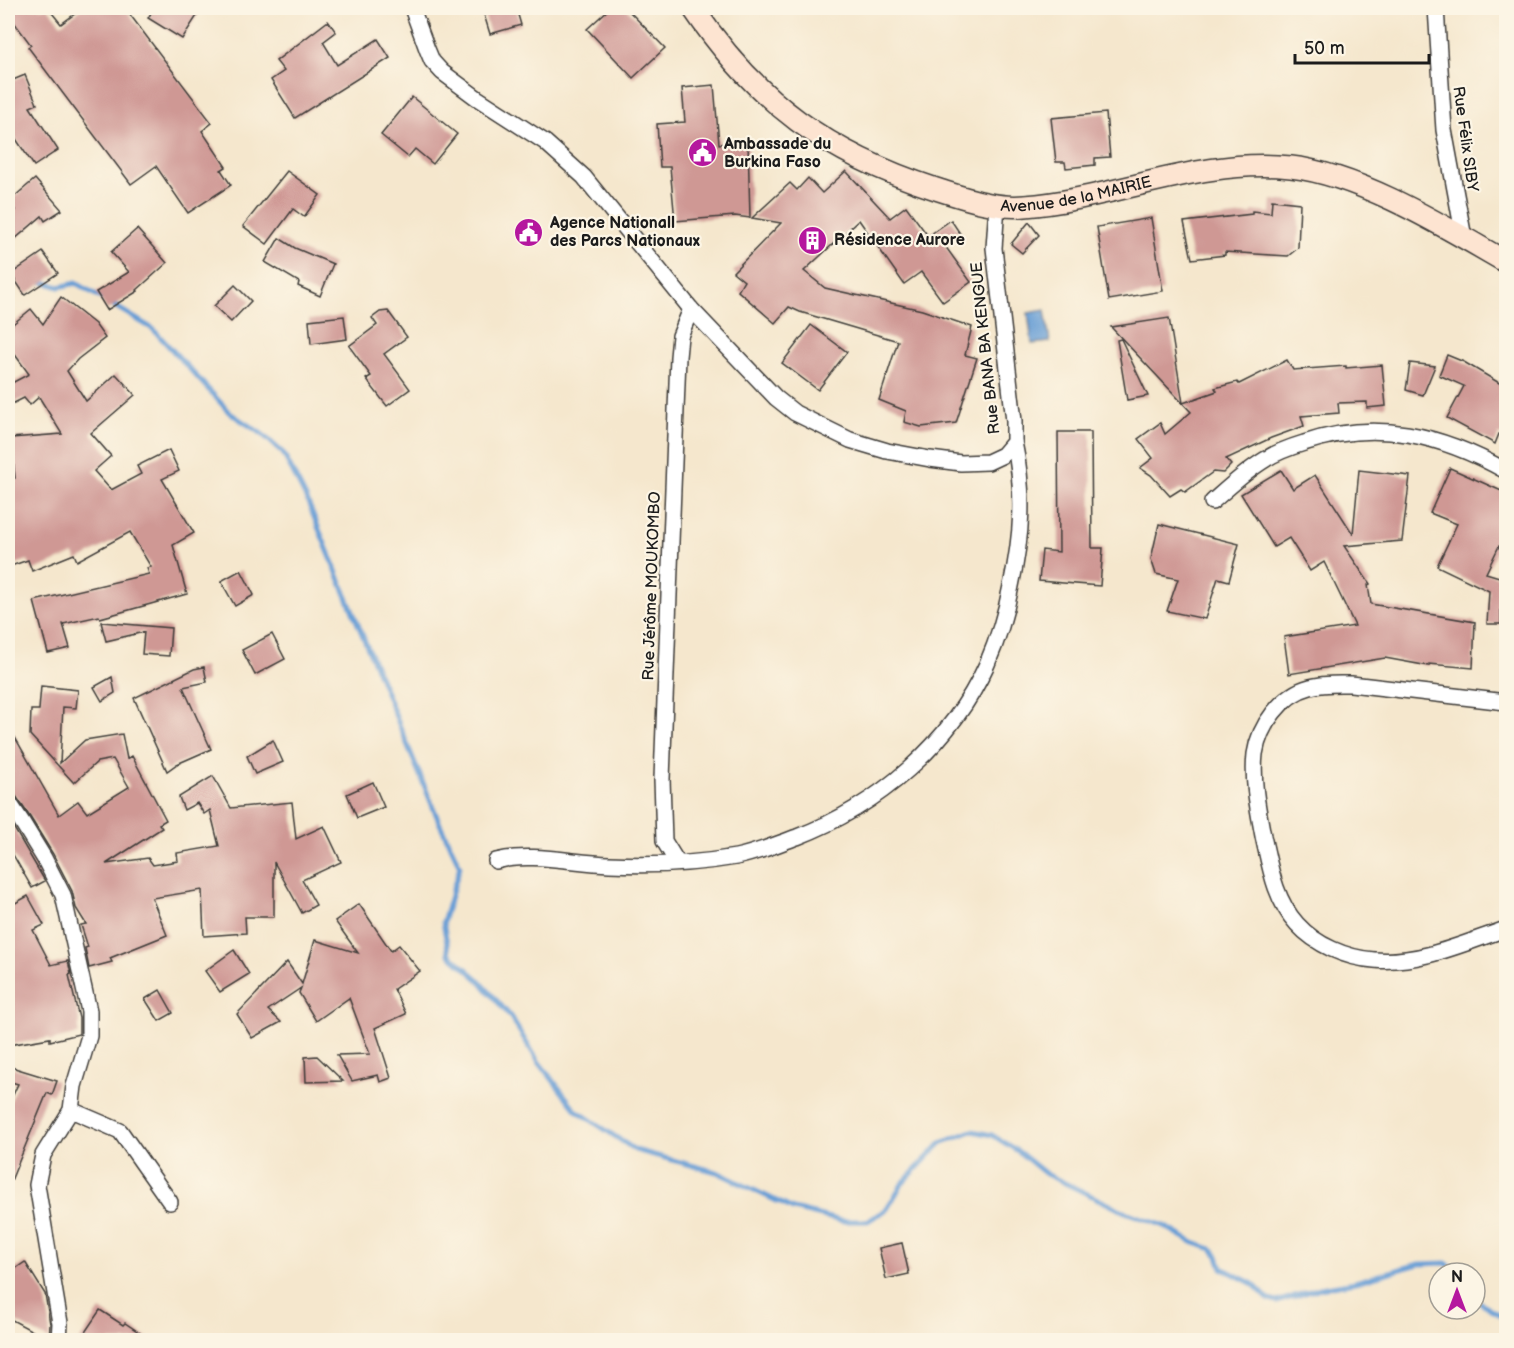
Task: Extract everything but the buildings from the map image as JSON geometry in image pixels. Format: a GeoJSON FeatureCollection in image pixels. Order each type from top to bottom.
{"type":"FeatureCollection","features":[{"type":"Feature","properties":{"kind":"main road","name":"Avenue de la MAIRIE"},"geometry":{"type":"LineString","coordinates":[[693,8],[752,82],[780,108],[820,137],[860,160],[953,195],[997,206],[1024,206],[1087,197],[1221,167],[1256,164],[1290,166],[1347,180],[1399,204],[1506,262]]}},
{"type":"Feature","properties":{"kind":"street","name":"Rue BANA BA KENGUE"},"geometry":{"type":"LineString","coordinates":[[412,8],[432,61],[442,72],[545,142],[577,170],[626,226],[691,309],[776,398],[795,413],[850,440],[887,451],[961,463],[988,462],[1003,455],[1014,442],[1014,422],[994,248],[997,206]]}},
{"type":"Feature","properties":{"kind":"street","name":"Rue Félix SIBY"},"geometry":{"type":"LineString","coordinates":[[1436,8],[1444,130],[1464,238]]}},
{"type":"Feature","properties":{"kind":"street","name":"Rue Jérôme MOUKOMBO"},"geometry":{"type":"LineString","coordinates":[[676,862],[664,841],[662,779],[678,357],[680,336],[691,309]]}},
{"type":"Feature","properties":{"kind":"street"},"geometry":{"type":"LineString","coordinates":[[1212,502],[1243,475],[1268,458],[1317,438],[1358,431],[1404,433],[1439,440],[1506,471]]}},
{"type":"Feature","properties":{"kind":"street"},"geometry":{"type":"LineString","coordinates":[[496,861],[517,858],[610,864],[738,857],[810,832],[844,815],[896,780],[945,732],[987,665],[1008,601],[1022,526],[1020,481],[1014,442]]}},
{"type":"Feature","properties":{"kind":"street"},"geometry":{"type":"LineString","coordinates":[[1506,702],[1351,684],[1309,687],[1295,693],[1281,704],[1272,716],[1259,741],[1255,771],[1258,809],[1274,883],[1280,900],[1290,916],[1314,938],[1345,955],[1388,961],[1424,956],[1506,929]]}},
{"type":"Feature","properties":{"kind":"street"},"geometry":{"type":"LineString","coordinates":[[8,801],[39,849],[63,895],[89,1011],[89,1036],[74,1086],[71,1110],[43,1155],[37,1185],[60,1323],[59,1341]]}},
{"type":"Feature","properties":{"kind":"street"},"geometry":{"type":"LineString","coordinates":[[71,1110],[120,1131],[170,1203]]}},
{"type":"Feature","properties":{"kind":"water"},"geometry":{"type":"Polygon","coordinates":[[[1045,310],[1050,342],[1032,344],[1028,313],[1045,310]]]}},
{"type":"Feature","properties":{"kind":"waterway"},"geometry":{"type":"LineString","coordinates":[[8,267],[21,273]]}},
{"type":"Feature","properties":{"kind":"waterway"},"geometry":{"type":"LineString","coordinates":[[37,280],[59,287],[76,283],[153,329],[230,413],[262,434],[283,453],[307,500],[440,824],[460,866],[443,922],[449,954],[478,979],[510,1016],[538,1061],[576,1110],[635,1150],[717,1172],[793,1209],[842,1221],[868,1221],[887,1209],[902,1184],[941,1143],[972,1131],[992,1135],[1019,1152],[1046,1174],[1125,1212],[1162,1225],[1194,1243],[1212,1249],[1218,1256],[1222,1268],[1253,1284],[1269,1300],[1277,1302],[1320,1288],[1355,1282],[1427,1264]]}},
{"type":"Feature","properties":{"kind":"waterway"},"geometry":{"type":"LineString","coordinates":[[1487,1307],[1506,1319]]}},
{"type":"Feature","properties":{"kind":"place","name":"Ambassade du Burkina Faso"},"geometry":{"type":"Point","coordinates":[703,153]}},
{"type":"Feature","properties":{"kind":"place","name":"Agence Nationall des Parcs Nationaux"},"geometry":{"type":"Point","coordinates":[529,232]}},
{"type":"Feature","properties":{"kind":"place","name":"Résidence Aurore"},"geometry":{"type":"Point","coordinates":[813,240]}}]}
